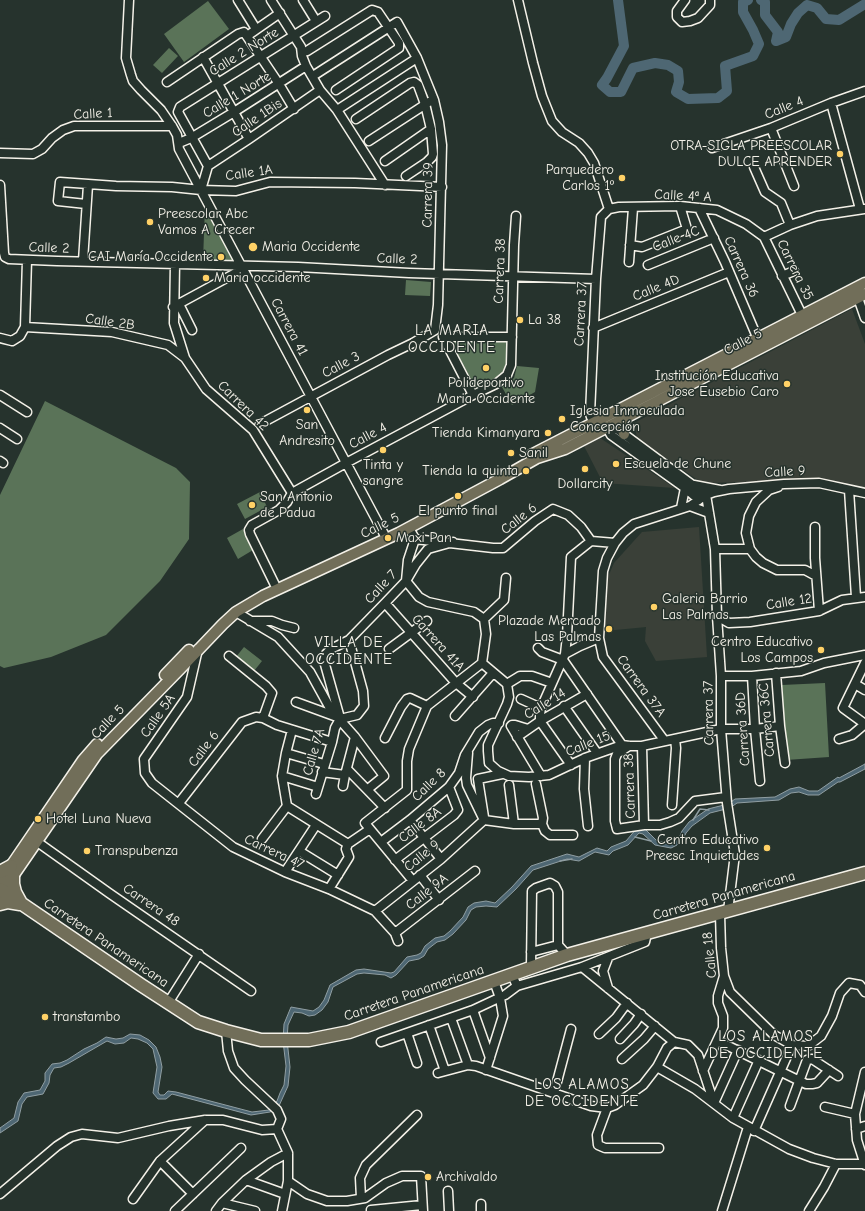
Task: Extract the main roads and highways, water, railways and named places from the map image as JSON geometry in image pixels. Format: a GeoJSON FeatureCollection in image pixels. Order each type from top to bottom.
{"type":"FeatureCollection","features":[{"type":"Feature","properties":{"kind":"highway"},"geometry":{"type":"LineString","coordinates":[[0,872],[12,871],[14,892],[24,905]]}},
{"type":"Feature","properties":{"kind":"highway","name":"Carretera Panamericana"},"geometry":{"type":"LineString","coordinates":[[1,889],[198,1022],[261,1040],[309,1040],[349,1032],[494,981],[514,980],[531,967],[567,955],[865,873]]}},
{"type":"Feature","properties":{"kind":"highway"},"geometry":{"type":"LineString","coordinates":[[0,904],[8,902],[24,905]]}},
{"type":"Feature","properties":{"kind":"main road","name":"Calle 5"},"geometry":{"type":"LineString","coordinates":[[1,889],[83,760],[105,735],[219,619],[239,604],[275,585],[384,534],[596,421],[865,283]]}},
{"type":"Feature","properties":{"kind":"main road","name":"Calle 5"},"geometry":{"type":"LineString","coordinates":[[12,871],[36,841],[97,754],[222,624],[236,612],[263,596],[388,539],[537,458],[565,449],[862,296]]}},
{"type":"Feature","properties":{"kind":"main road"},"geometry":{"type":"LineString","coordinates":[[638,400],[635,404],[636,407],[640,410],[643,409]]}},
{"type":"Feature","properties":{"kind":"main road"},"geometry":{"type":"LineString","coordinates":[[624,434],[622,425],[627,417]]}},
{"type":"Feature","properties":{"kind":"water"},"geometry":{"type":"Polygon","coordinates":[[[865,764],[865,769],[838,782],[819,795],[808,795],[799,792],[791,793],[779,800],[737,803],[730,808],[710,813],[692,826],[683,839],[671,848],[655,845],[643,834],[639,833],[628,845],[613,851],[609,855],[595,852],[579,861],[567,859],[533,870],[497,907],[476,907],[471,910],[466,920],[453,934],[445,940],[437,942],[428,949],[424,956],[419,959],[409,961],[396,975],[391,978],[385,975],[364,973],[357,974],[333,987],[328,1002],[322,1010],[315,1015],[309,1016],[294,1012],[288,1025],[287,1040],[290,1067],[288,1086],[278,1108],[270,1112],[251,1115],[172,1094],[166,1099],[158,1099],[153,1093],[157,1067],[153,1049],[147,1043],[131,1038],[124,1043],[115,1044],[107,1041],[69,1063],[61,1067],[54,1068],[50,1075],[49,1083],[43,1094],[27,1097],[22,1104],[18,1121],[0,1133],[0,1128],[14,1118],[18,1102],[24,1093],[40,1090],[45,1081],[45,1073],[52,1064],[67,1060],[106,1037],[116,1039],[123,1038],[130,1034],[140,1035],[149,1040],[156,1047],[162,1067],[158,1092],[160,1095],[164,1095],[168,1091],[176,1092],[252,1112],[269,1110],[277,1101],[284,1085],[286,1066],[283,1041],[284,1024],[291,1007],[313,1011],[319,1007],[324,1000],[330,985],[356,970],[364,969],[391,973],[394,972],[407,957],[421,953],[425,946],[435,938],[444,936],[450,931],[463,917],[468,907],[474,903],[486,901],[495,903],[531,866],[567,854],[579,857],[597,848],[607,851],[611,847],[626,841],[637,828],[645,829],[657,841],[670,843],[674,842],[689,822],[708,809],[728,804],[735,799],[775,797],[790,789],[799,787],[809,791],[818,791],[838,777],[839,778],[865,764]]]}},
{"type":"Feature","properties":{"kind":"waterway"},"geometry":{"type":"LineString","coordinates":[[618,0],[624,46],[602,85],[610,92],[621,92],[633,68],[655,63],[668,65],[678,71],[679,82],[676,92],[688,99],[718,98],[727,91],[725,66],[753,56],[759,44],[743,12],[743,2],[748,0]]}},
{"type":"Feature","properties":{"kind":"waterway"},"geometry":{"type":"LineString","coordinates":[[761,0],[765,2],[765,15],[778,32],[776,41],[786,37],[791,24],[798,13],[807,5],[817,8],[826,19],[839,20],[865,4]]}},
{"type":"Feature","properties":{"kind":"waterway"},"geometry":{"type":"LineString","coordinates":[[693,820],[700,809],[709,810]]}},
{"type":"Feature","properties":{"kind":"waterway"},"geometry":{"type":"LineString","coordinates":[[635,837],[651,841]]}},
{"type":"Feature","properties":{"kind":"waterway"},"geometry":{"type":"LineString","coordinates":[[560,861],[572,859]]}},
{"type":"Feature","properties":{"kind":"place","name":"OTRA-SIGLA PREESCOLAR DULCE APRENDER"},"geometry":{"type":"Point","coordinates":[840,154]}},
{"type":"Feature","properties":{"kind":"place","name":"Parquedero Carlos 1º"},"geometry":{"type":"Point","coordinates":[622,178]}},
{"type":"Feature","properties":{"kind":"place","name":"Preescolar Abc Vamos A Crecer"},"geometry":{"type":"Point","coordinates":[150,222]}},
{"type":"Feature","properties":{"kind":"place","name":"Maria Occidente"},"geometry":{"type":"Point","coordinates":[253,247]}},
{"type":"Feature","properties":{"kind":"place","name":"CAI María Occidente"},"geometry":{"type":"Point","coordinates":[221,257]}},
{"type":"Feature","properties":{"kind":"place","name":"Maria occidente"},"geometry":{"type":"Point","coordinates":[206,278]}},
{"type":"Feature","properties":{"kind":"place","name":"La 38"},"geometry":{"type":"Point","coordinates":[520,320]}},
{"type":"Feature","properties":{"kind":"place","name":"Polideportivo Maria Occidente"},"geometry":{"type":"Point","coordinates":[486,368]}},
{"type":"Feature","properties":{"kind":"place","name":"Institución Educativa Jose Eusebio Caro"},"geometry":{"type":"Point","coordinates":[787,384]}},
{"type":"Feature","properties":{"kind":"place","name":"San Andresito"},"geometry":{"type":"Point","coordinates":[307,410]}},
{"type":"Feature","properties":{"kind":"place","name":"Iglesia Inmaculada Concepción"},"geometry":{"type":"Point","coordinates":[562,419]}},
{"type":"Feature","properties":{"kind":"place","name":"Tienda Kimanyara"},"geometry":{"type":"Point","coordinates":[548,433]}},
{"type":"Feature","properties":{"kind":"place","name":"Tinta y sangre"},"geometry":{"type":"Point","coordinates":[383,450]}},
{"type":"Feature","properties":{"kind":"place","name":"Sanil"},"geometry":{"type":"Point","coordinates":[511,453]}},
{"type":"Feature","properties":{"kind":"place","name":"Escuela de Chune"},"geometry":{"type":"Point","coordinates":[616,464]}},
{"type":"Feature","properties":{"kind":"place","name":"Dollarcity"},"geometry":{"type":"Point","coordinates":[585,469]}},
{"type":"Feature","properties":{"kind":"place","name":"Tienda la quinta"},"geometry":{"type":"Point","coordinates":[526,471]}},
{"type":"Feature","properties":{"kind":"place","name":"El punto final"},"geometry":{"type":"Point","coordinates":[458,496]}},
{"type":"Feature","properties":{"kind":"place","name":"San Antonio de Padua"},"geometry":{"type":"Point","coordinates":[252,505]}},
{"type":"Feature","properties":{"kind":"place","name":"Maxi Pan"},"geometry":{"type":"Point","coordinates":[388,538]}},
{"type":"Feature","properties":{"kind":"place","name":"Galeria Barrio Las Palmas"},"geometry":{"type":"Point","coordinates":[654,607]}},
{"type":"Feature","properties":{"kind":"place","name":"Plazade Mercado Las Palmas"},"geometry":{"type":"Point","coordinates":[609,629]}},
{"type":"Feature","properties":{"kind":"place","name":"Centro Educativo Los Campos"},"geometry":{"type":"Point","coordinates":[821,650]}},
{"type":"Feature","properties":{"kind":"place","name":"Hotel Luna Nueva"},"geometry":{"type":"Point","coordinates":[38,819]}},
{"type":"Feature","properties":{"kind":"place","name":"Centro Educativo Preesc Inquietudes"},"geometry":{"type":"Point","coordinates":[767,848]}},
{"type":"Feature","properties":{"kind":"place","name":"Transpubenza"},"geometry":{"type":"Point","coordinates":[87,851]}},
{"type":"Feature","properties":{"kind":"place","name":"transtambo"},"geometry":{"type":"Point","coordinates":[45,1017]}},
{"type":"Feature","properties":{"kind":"place","name":"Archivaldo"},"geometry":{"type":"Point","coordinates":[428,1177]}},
{"type":"Feature","properties":{"kind":"district","name":"LA MARIA OCCIDENTE"},"geometry":{"type":"Point","coordinates":[452,340]}},
{"type":"Feature","properties":{"kind":"district","name":"VILLA DE OCCIDENTE"},"geometry":{"type":"Point","coordinates":[349,652]}},
{"type":"Feature","properties":{"kind":"district","name":"LOS ALAMOS DE OCCIDENTE"},"geometry":{"type":"Point","coordinates":[766,1046]}},
{"type":"Feature","properties":{"kind":"district","name":"LOS ALAMOS DE OCCIDENTE"},"geometry":{"type":"Point","coordinates":[582,1094]}}]}
